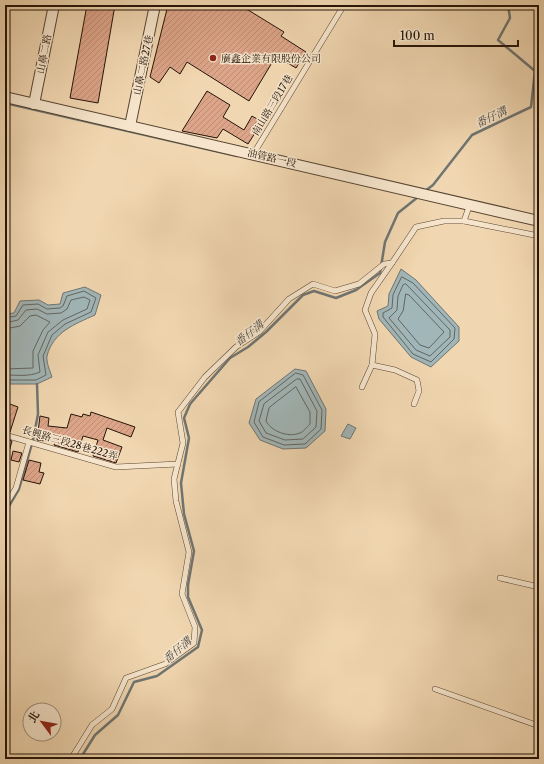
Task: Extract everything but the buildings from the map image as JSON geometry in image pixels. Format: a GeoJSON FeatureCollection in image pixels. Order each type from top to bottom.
{"type":"FeatureCollection","features":[{"type":"Feature","properties":{"kind":"street","name":"山鼻二路"},"geometry":{"type":"LineString","coordinates":[[34,104],[54,5]]}},
{"type":"Feature","properties":{"kind":"street","name":"山鼻二路27巷"},"geometry":{"type":"LineString","coordinates":[[130,126],[155,5]]}},
{"type":"Feature","properties":{"kind":"street","name":"油管路一段"},"geometry":{"type":"LineString","coordinates":[[5,97],[538,219]]}},
{"type":"Feature","properties":{"kind":"lane","name":"南山路三段17巷"},"geometry":{"type":"LineString","coordinates":[[254,153],[344,5]]}},
{"type":"Feature","properties":{"kind":"lane"},"geometry":{"type":"LineString","coordinates":[[464,221],[470,204]]}},
{"type":"Feature","properties":{"kind":"lane"},"geometry":{"type":"LineString","coordinates":[[362,387],[372,365],[375,351],[375,334],[364,310],[371,293],[416,227],[444,221],[464,221],[539,236]]}},
{"type":"Feature","properties":{"kind":"lane"},"geometry":{"type":"LineString","coordinates":[[70,759],[92,725],[112,708],[126,678],[165,664],[194,643],[195,627],[182,594],[189,552],[176,501],[174,479],[183,443],[178,412],[205,377],[236,347],[259,332],[289,299],[313,284],[335,291],[359,284],[384,264],[392,263]]}},
{"type":"Feature","properties":{"kind":"lane"},"geometry":{"type":"LineString","coordinates":[[372,365],[395,370],[417,380],[419,390],[414,404]]}},
{"type":"Feature","properties":{"kind":"lane","name":"長興路三段28巷222弄"},"geometry":{"type":"LineString","coordinates":[[5,435],[116,467],[178,464]]}},
{"type":"Feature","properties":{"kind":"lane"},"geometry":{"type":"LineString","coordinates":[[5,506],[16,488],[30,442]]}},
{"type":"Feature","properties":{"kind":"lane"},"geometry":{"type":"LineString","coordinates":[[500,578],[539,587]]}},
{"type":"Feature","properties":{"kind":"lane"},"geometry":{"type":"LineString","coordinates":[[435,689],[539,726]]}},
{"type":"Feature","properties":{"kind":"water"},"geometry":{"type":"Polygon","coordinates":[[[401,269],[416,280],[459,327],[459,341],[431,367],[411,357],[379,319],[377,311],[388,306],[389,294],[401,269]]]}},
{"type":"Feature","properties":{"kind":"water"},"geometry":{"type":"Polygon","coordinates":[[[85,287],[101,295],[95,315],[66,330],[54,341],[47,356],[48,366],[52,377],[37,384],[5,384],[5,314],[14,313],[20,301],[39,300],[48,305],[60,304],[63,293],[85,287]]]}},
{"type":"Feature","properties":{"kind":"water"},"geometry":{"type":"Polygon","coordinates":[[[295,369],[306,371],[326,409],[325,431],[306,448],[283,449],[260,440],[249,423],[256,399],[295,369]]]}},
{"type":"Feature","properties":{"kind":"water"},"geometry":{"type":"Polygon","coordinates":[[[348,424],[356,428],[350,439],[341,436],[348,424]]]}},
{"type":"Feature","properties":{"kind":"waterway","name":"番仔溝"},"geometry":{"type":"LineString","coordinates":[[425,191],[433,185],[472,135],[531,107],[535,71],[498,40],[510,18],[508,5]]}},
{"type":"Feature","properties":{"kind":"waterway"},"geometry":{"type":"LineString","coordinates":[[5,103],[237,156]]}},
{"type":"Feature","properties":{"kind":"waterway","name":"番仔溝"},"geometry":{"type":"LineString","coordinates":[[80,759],[95,735],[118,715],[134,682],[157,676],[198,647],[202,630],[188,597],[188,585],[194,551],[184,514],[181,483],[189,438],[184,418],[190,404],[230,358],[248,347],[266,332],[303,295],[314,291],[336,298],[356,290],[380,273],[385,242],[398,213],[418,197]]}},
{"type":"Feature","properties":{"kind":"waterway"},"geometry":{"type":"LineString","coordinates":[[5,513],[19,489],[33,440],[38,414],[37,384]]}},
{"type":"Feature","properties":{"kind":"place","name":"廣鑫企業有限股份公司"},"geometry":{"type":"Point","coordinates":[213,58]}}]}
